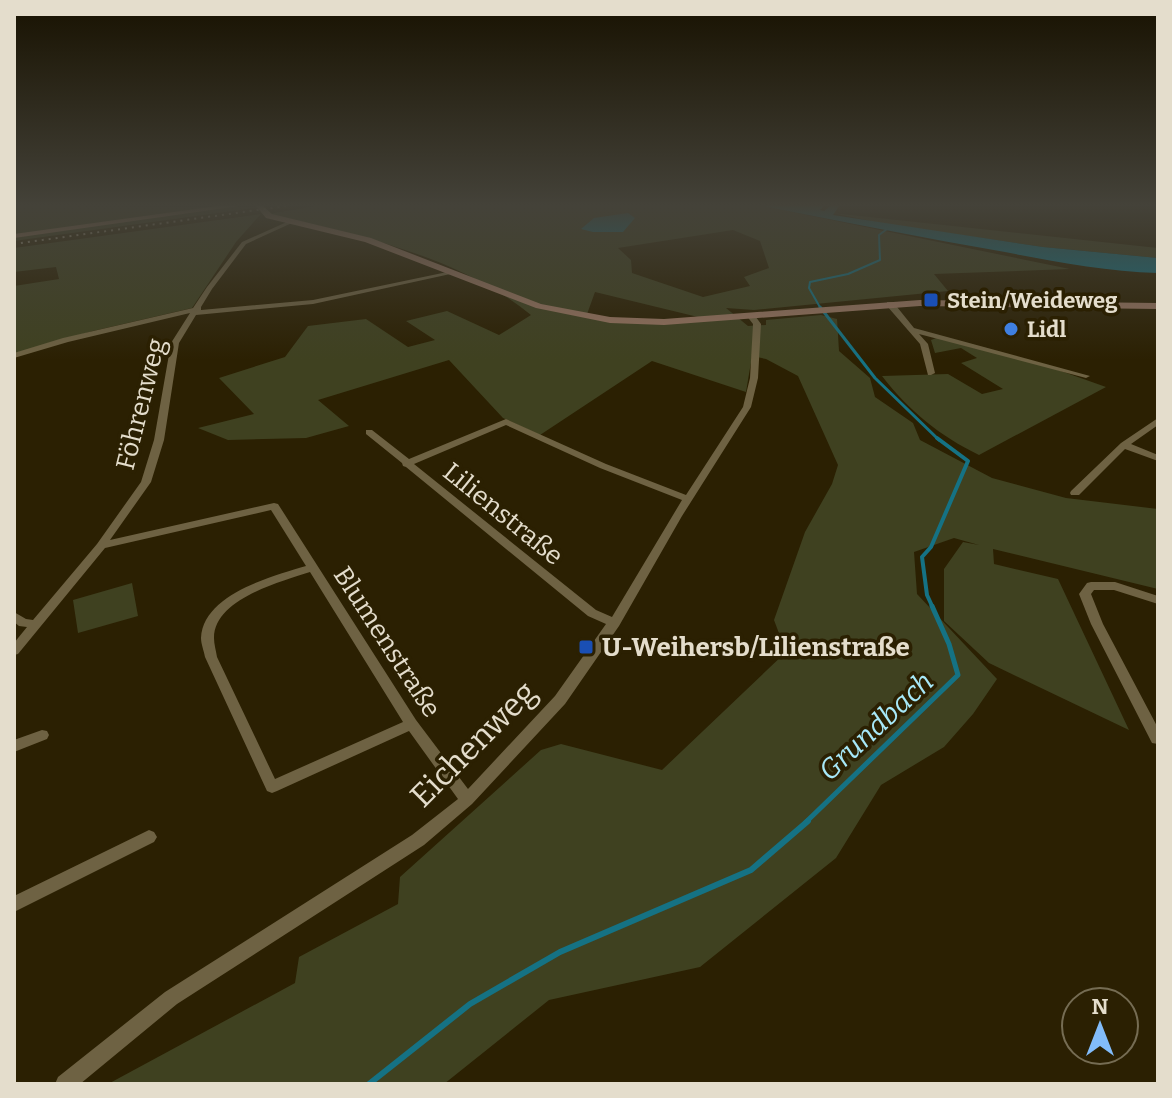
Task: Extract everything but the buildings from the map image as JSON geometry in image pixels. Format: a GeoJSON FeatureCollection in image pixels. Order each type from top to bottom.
{"type":"FeatureCollection","features":[{"type":"Feature","properties":{"kind":"street","name":"Föhrenweg"},"geometry":{"type":"LineString","coordinates":[[14,651],[101,546],[141,489],[153,465],[175,343],[231,257]]}},
{"type":"Feature","properties":{"kind":"street"},"geometry":{"type":"LineString","coordinates":[[412,257],[539,306],[586,317],[664,322],[890,304],[1158,306]]}},
{"type":"Feature","properties":{"kind":"street"},"geometry":{"type":"LineString","coordinates":[[14,356],[66,340],[196,311],[313,302],[452,273]]}},
{"type":"Feature","properties":{"kind":"street"},"geometry":{"type":"LineString","coordinates":[[890,304],[924,344],[931,373]]}},
{"type":"Feature","properties":{"kind":"street","name":"Eichenweg"},"geometry":{"type":"LineString","coordinates":[[65,1084],[171,998],[377,868],[467,800],[560,700],[615,623],[747,407],[752,394],[757,324],[750,315]]}},
{"type":"Feature","properties":{"kind":"street"},"geometry":{"type":"LineString","coordinates":[[914,330],[1086,376]]}},
{"type":"Feature","properties":{"kind":"street"},"geometry":{"type":"LineString","coordinates":[[1075,493],[1124,445],[1158,421]]}},
{"type":"Feature","properties":{"kind":"street"},"geometry":{"type":"LineString","coordinates":[[406,464],[506,422],[603,466],[688,499]]}},
{"type":"Feature","properties":{"kind":"street","name":"Lilienstraße"},"geometry":{"type":"LineString","coordinates":[[369,432],[592,613],[615,623]]}},
{"type":"Feature","properties":{"kind":"street"},"geometry":{"type":"LineString","coordinates":[[1124,445],[1158,458]]}},
{"type":"Feature","properties":{"kind":"street","name":"Blumenstraße"},"geometry":{"type":"LineString","coordinates":[[101,546],[274,506],[310,568],[411,724],[467,800]]}},
{"type":"Feature","properties":{"kind":"street"},"geometry":{"type":"LineString","coordinates":[[310,568],[234,598],[216,614],[207,637],[211,657],[272,787],[411,724]]}},
{"type":"Feature","properties":{"kind":"street"},"geometry":{"type":"LineString","coordinates":[[1157,739],[1086,601],[1087,589],[1097,584],[1122,588],[1158,600]]}},
{"type":"Feature","properties":{"kind":"street"},"geometry":{"type":"LineString","coordinates":[[14,616],[23,623],[36,624]]}},
{"type":"Feature","properties":{"kind":"street"},"geometry":{"type":"LineString","coordinates":[[14,746],[42,735]]}},
{"type":"Feature","properties":{"kind":"street"},"geometry":{"type":"LineString","coordinates":[[14,904],[149,837]]}},
{"type":"Feature","properties":{"kind":"green space"},"geometry":{"type":"Polygon","coordinates":[[[14,257],[226,257],[192,308],[93,331],[14,354],[14,286],[59,279],[56,267],[14,272],[14,257]]]}},
{"type":"Feature","properties":{"kind":"green space"},"geometry":{"type":"Polygon","coordinates":[[[425,257],[628,257],[632,273],[703,297],[750,286],[744,277],[769,268],[765,257],[1013,257],[1070,269],[934,274],[948,291],[754,310],[726,308],[748,326],[766,325],[766,320],[821,315],[837,319],[839,351],[870,378],[875,397],[913,423],[920,440],[992,478],[1066,498],[1158,509],[1158,589],[993,549],[994,564],[1058,579],[1129,730],[989,663],[944,621],[944,569],[963,542],[979,545],[954,538],[914,552],[917,594],[997,679],[973,714],[944,747],[881,785],[836,858],[700,967],[549,1000],[444,1084],[108,1084],[295,983],[299,957],[398,904],[400,877],[541,750],[561,744],[662,770],[786,652],[774,620],[805,532],[832,484],[838,465],[798,376],[766,359],[752,356],[746,392],[652,361],[540,435],[503,418],[449,360],[318,400],[349,426],[306,438],[228,440],[198,428],[254,414],[219,378],[285,357],[308,326],[366,319],[408,347],[435,340],[406,321],[447,311],[499,335],[531,315],[472,277],[425,257]],[[595,292],[586,317],[662,321],[698,317],[595,292]]]}},
{"type":"Feature","properties":{"kind":"green space"},"geometry":{"type":"Polygon","coordinates":[[[939,337],[1044,365],[1106,387],[979,455],[926,422],[882,376],[948,374],[982,394],[1003,389],[961,363],[977,358],[961,348],[935,353],[931,340],[939,337]]]}},
{"type":"Feature","properties":{"kind":"green space"},"geometry":{"type":"Polygon","coordinates":[[[132,583],[138,616],[78,633],[73,600],[132,583]]]}},
{"type":"Feature","properties":{"kind":"water"},"geometry":{"type":"Polygon","coordinates":[[[1030,257],[1158,258],[1158,273],[1119,270],[1030,257]]]}},
{"type":"Feature","properties":{"kind":"waterway","name":"Grundbach"},"geometry":{"type":"LineString","coordinates":[[821,309],[809,288],[810,282],[848,274],[880,260],[880,257]]}},
{"type":"Feature","properties":{"kind":"waterway","name":"Grundbach"},"geometry":{"type":"LineString","coordinates":[[820,307],[875,378],[939,440]]}},
{"type":"Feature","properties":{"kind":"waterway","name":"Grundbach"},"geometry":{"type":"LineString","coordinates":[[933,608],[927,595],[922,557],[931,547],[968,461],[937,438]]}},
{"type":"Feature","properties":{"kind":"waterway","name":"Grundbach"},"geometry":{"type":"LineString","coordinates":[[805,823],[958,675],[949,644],[932,606]]}},
{"type":"Feature","properties":{"kind":"waterway","name":"Grundbach"},"geometry":{"type":"LineString","coordinates":[[369,1084],[470,1004],[560,952],[751,870],[808,821]]}},
{"type":"Feature","properties":{"kind":"place","name":"Stein/Weideweg"},"geometry":{"type":"Point","coordinates":[931,300]}},
{"type":"Feature","properties":{"kind":"place","name":"Lidl"},"geometry":{"type":"Point","coordinates":[1011,329]}},
{"type":"Feature","properties":{"kind":"place","name":"U-Weihersb/Lilienstraße"},"geometry":{"type":"Point","coordinates":[586,647]}}]}
